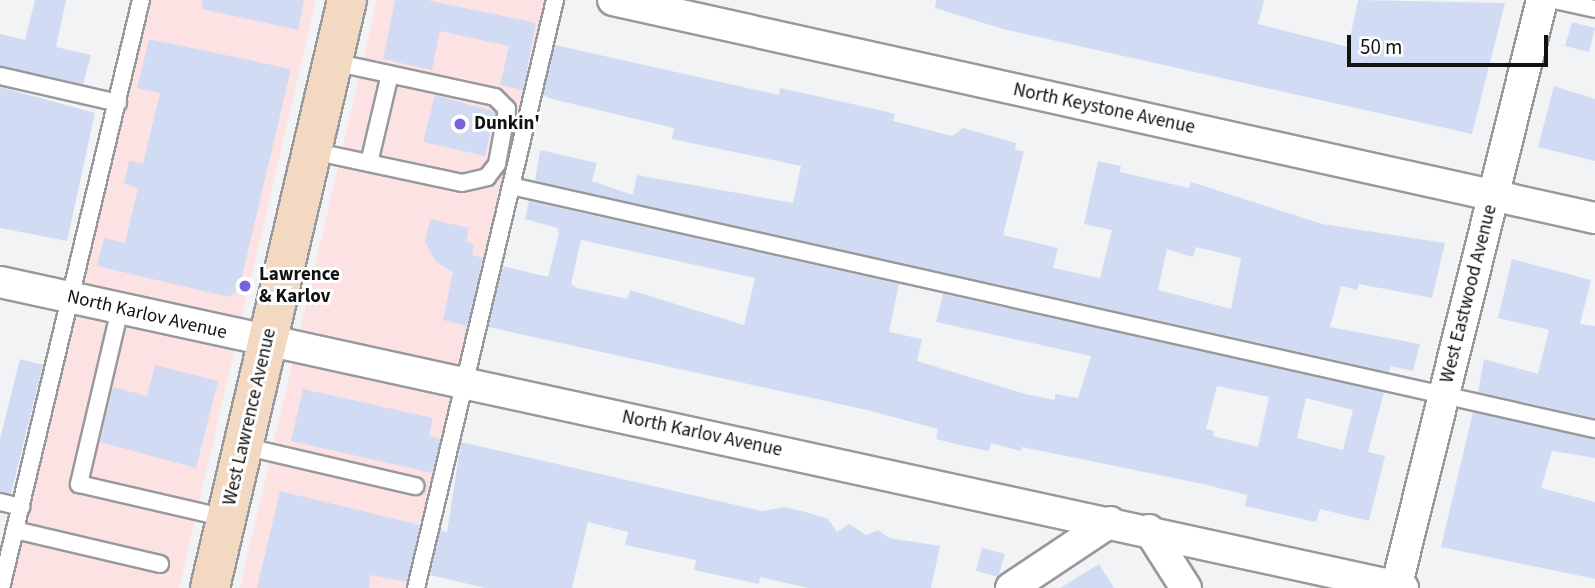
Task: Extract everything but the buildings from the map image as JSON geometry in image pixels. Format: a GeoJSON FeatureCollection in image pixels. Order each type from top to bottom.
{"type":"FeatureCollection","features":[{"type":"Feature","properties":{"kind":"main road","name":"West Lawrence Avenue"},"geometry":{"type":"LineString","coordinates":[[210,588],[347,0]]}},
{"type":"Feature","properties":{"kind":"street","name":"North Keystone Avenue"},"geometry":{"type":"LineString","coordinates":[[613,0],[1595,218]]}},
{"type":"Feature","properties":{"kind":"street","name":"West Eastwood Avenue"},"geometry":{"type":"LineString","coordinates":[[1399,588],[1542,0]]}},
{"type":"Feature","properties":{"kind":"street","name":"North Karlov Avenue"},"geometry":{"type":"LineString","coordinates":[[0,282],[267,342],[1149,530],[1399,588]]}},
{"type":"Feature","properties":{"kind":"street"},"geometry":{"type":"LineString","coordinates":[[1011,588],[1110,522]]}},
{"type":"Feature","properties":{"kind":"street"},"geometry":{"type":"LineString","coordinates":[[1149,530],[1185,588]]}},
{"type":"Feature","properties":{"kind":"lane"},"geometry":{"type":"LineString","coordinates":[[1,588],[141,0]]}},
{"type":"Feature","properties":{"kind":"lane"},"geometry":{"type":"LineString","coordinates":[[416,588],[555,0]]}},
{"type":"Feature","properties":{"kind":"lane"},"geometry":{"type":"LineString","coordinates":[[1554,0],[1595,9]]}},
{"type":"Feature","properties":{"kind":"lane"},"geometry":{"type":"LineString","coordinates":[[312,150],[462,183],[486,177],[497,164],[507,109],[495,97],[333,62]]}},
{"type":"Feature","properties":{"kind":"lane"},"geometry":{"type":"LineString","coordinates":[[369,163],[390,74]]}},
{"type":"Feature","properties":{"kind":"lane"},"geometry":{"type":"LineString","coordinates":[[0,76],[118,103]]}},
{"type":"Feature","properties":{"kind":"lane"},"geometry":{"type":"LineString","coordinates":[[511,186],[1595,429]]}},
{"type":"Feature","properties":{"kind":"lane"},"geometry":{"type":"LineString","coordinates":[[120,309],[79,484],[226,518]]}},
{"type":"Feature","properties":{"kind":"lane"},"geometry":{"type":"LineString","coordinates":[[243,446],[415,486]]}},
{"type":"Feature","properties":{"kind":"lane"},"geometry":{"type":"LineString","coordinates":[[0,502],[21,507]]}},
{"type":"Feature","properties":{"kind":"lane"},"geometry":{"type":"LineString","coordinates":[[15,530],[160,564]]}},
{"type":"Feature","properties":{"kind":"shaded area"},"geometry":{"type":"Polygon","coordinates":[[[147,0],[316,0],[179,588],[10,588],[147,0]]]}},
{"type":"Feature","properties":{"kind":"shaded area"},"geometry":{"type":"Polygon","coordinates":[[[377,0],[554,0],[409,588],[240,588],[377,0]]]}},
{"type":"Feature","properties":{"kind":"place","name":"Dunkin'"},"geometry":{"type":"Point","coordinates":[460,124]}},
{"type":"Feature","properties":{"kind":"place","name":"Lawrence & Karlov"},"geometry":{"type":"Point","coordinates":[245,286]}}]}
